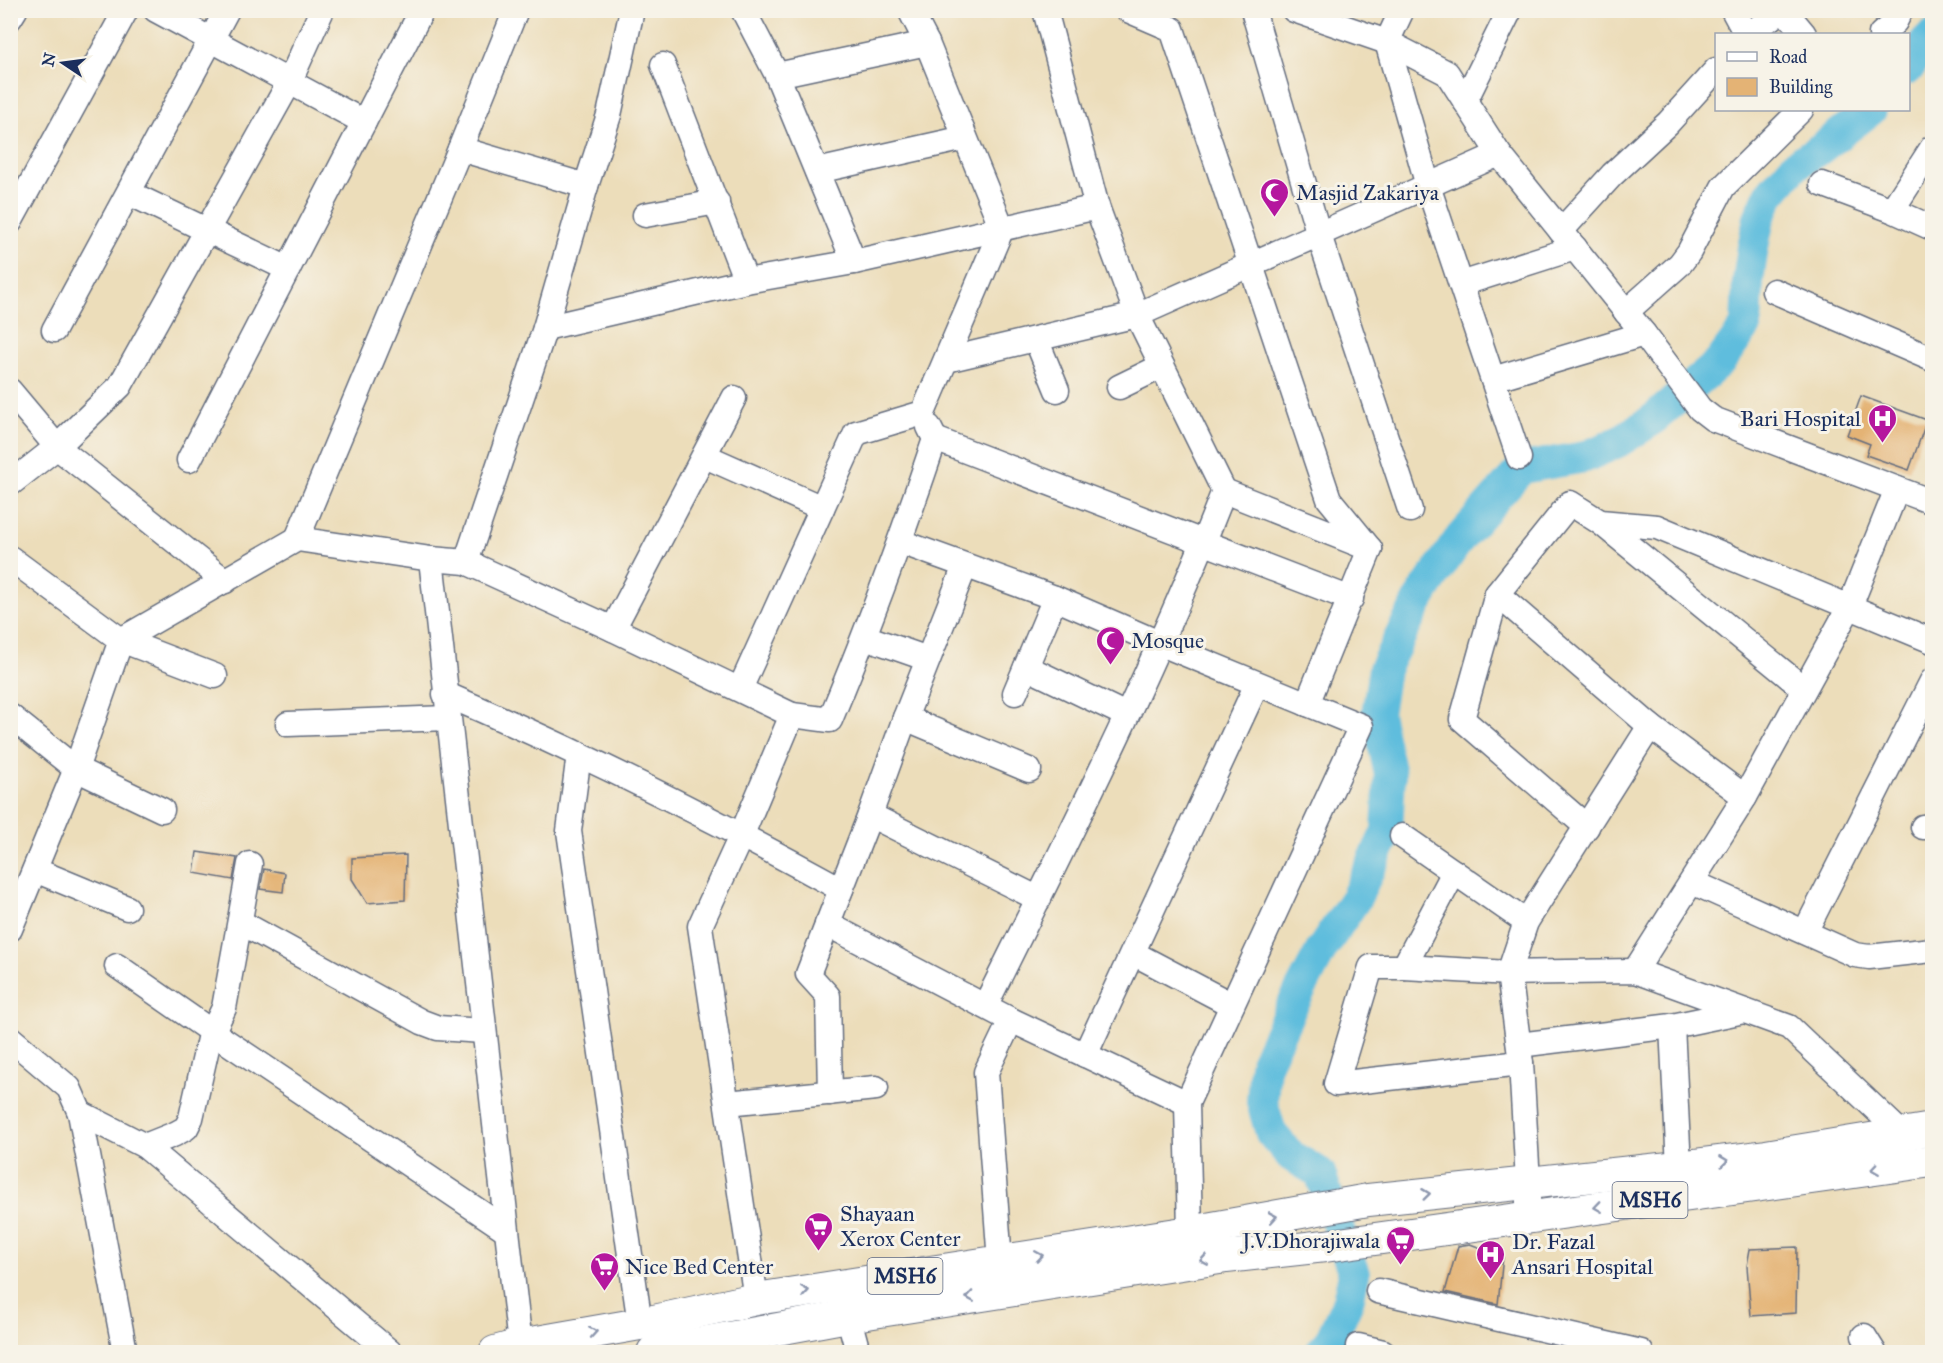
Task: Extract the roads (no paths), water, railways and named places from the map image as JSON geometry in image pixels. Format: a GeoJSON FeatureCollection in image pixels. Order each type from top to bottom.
{"type":"FeatureCollection","features":[{"type":"Feature","properties":{"kind":"main road","name":"MSH6"},"geometry":{"type":"LineString","coordinates":[[504,1351],[756,1299],[1190,1232],[1368,1200],[1679,1167],[1766,1156],[1932,1129]]}},
{"type":"Feature","properties":{"kind":"main road","name":"MSH6"},"geometry":{"type":"LineString","coordinates":[[652,1353],[848,1316],[1226,1257],[1325,1246],[1368,1238],[1932,1161]]}},
{"type":"Feature","properties":{"kind":"street"},"geometry":{"type":"LineString","coordinates":[[10,18],[15,10]]}},
{"type":"Feature","properties":{"kind":"street"},"geometry":{"type":"LineString","coordinates":[[10,222],[126,10]]}},
{"type":"Feature","properties":{"kind":"street"},"geometry":{"type":"LineString","coordinates":[[156,10],[364,122]]}},
{"type":"Feature","properties":{"kind":"street"},"geometry":{"type":"LineString","coordinates":[[54,330],[227,10]]}},
{"type":"Feature","properties":{"kind":"street"},"geometry":{"type":"LineString","coordinates":[[10,484],[57,447],[120,386],[289,83],[322,10]]}},
{"type":"Feature","properties":{"kind":"street"},"geometry":{"type":"LineString","coordinates":[[189,460],[422,10]]}},
{"type":"Feature","properties":{"kind":"street"},"geometry":{"type":"LineString","coordinates":[[10,929],[76,769],[121,640],[297,538],[460,150],[516,10]]}},
{"type":"Feature","properties":{"kind":"street"},"geometry":{"type":"LineString","coordinates":[[466,562],[545,328],[609,115],[632,10]]}},
{"type":"Feature","properties":{"kind":"street"},"geometry":{"type":"LineString","coordinates":[[743,10],[777,75],[854,262]]}},
{"type":"Feature","properties":{"kind":"street"},"geometry":{"type":"LineString","coordinates":[[297,538],[431,559],[466,562],[613,629],[792,715],[830,720],[901,542],[935,439],[923,413],[1002,228],[927,43],[910,10]]}},
{"type":"Feature","properties":{"kind":"street"},"geometry":{"type":"LineString","coordinates":[[1045,10],[1097,207],[1137,315],[1224,491],[1370,549]]}},
{"type":"Feature","properties":{"kind":"street"},"geometry":{"type":"LineString","coordinates":[[1128,10],[1172,28],[1329,499],[1370,549]]}},
{"type":"Feature","properties":{"kind":"street"},"geometry":{"type":"LineString","coordinates":[[1253,10],[1319,235],[1410,510]]}},
{"type":"Feature","properties":{"kind":"street"},"geometry":{"type":"LineString","coordinates":[[1294,10],[1387,42],[1447,73],[1499,154],[1644,334],[1700,409],[1713,419],[1932,502]]}},
{"type":"Feature","properties":{"kind":"street"},"geometry":{"type":"LineString","coordinates":[[1402,10],[1387,42],[1428,186],[1519,458]]}},
{"type":"Feature","properties":{"kind":"street"},"geometry":{"type":"LineString","coordinates":[[1465,101],[1510,10]]}},
{"type":"Feature","properties":{"kind":"street"},"geometry":{"type":"LineString","coordinates":[[1732,10],[1747,33]]}},
{"type":"Feature","properties":{"kind":"street"},"geometry":{"type":"LineString","coordinates":[[1749,33],[1782,10],[1803,33]]}},
{"type":"Feature","properties":{"kind":"street"},"geometry":{"type":"LineString","coordinates":[[1882,33],[1894,22],[1901,10]]}},
{"type":"Feature","properties":{"kind":"street"},"geometry":{"type":"LineString","coordinates":[[777,75],[927,43]]}},
{"type":"Feature","properties":{"kind":"street"},"geometry":{"type":"LineString","coordinates":[[663,65],[746,281]]}},
{"type":"Feature","properties":{"kind":"street"},"geometry":{"type":"LineString","coordinates":[[1461,284],[1568,240],[1612,175],[1668,123],[1715,71]]}},
{"type":"Feature","properties":{"kind":"street"},"geometry":{"type":"LineString","coordinates":[[1626,312],[1685,258],[1723,187],[1800,111]]}},
{"type":"Feature","properties":{"kind":"street"},"geometry":{"type":"LineString","coordinates":[[817,171],[966,138]]}},
{"type":"Feature","properties":{"kind":"street"},"geometry":{"type":"LineString","coordinates":[[1892,210],[1932,148]]}},
{"type":"Feature","properties":{"kind":"street"},"geometry":{"type":"LineString","coordinates":[[460,150],[586,186]]}},
{"type":"Feature","properties":{"kind":"street"},"geometry":{"type":"LineString","coordinates":[[946,360],[1137,315],[1499,154]]}},
{"type":"Feature","properties":{"kind":"street"},"geometry":{"type":"LineString","coordinates":[[1822,184],[1892,210],[1932,228]]}},
{"type":"Feature","properties":{"kind":"street"},"geometry":{"type":"LineString","coordinates":[[129,193],[288,269]]}},
{"type":"Feature","properties":{"kind":"street"},"geometry":{"type":"LineString","coordinates":[[645,215],[717,202]]}},
{"type":"Feature","properties":{"kind":"street"},"geometry":{"type":"LineString","coordinates":[[545,328],[746,281],[854,262],[1097,207]]}},
{"type":"Feature","properties":{"kind":"street"},"geometry":{"type":"LineString","coordinates":[[1774,291],[1932,359]]}},
{"type":"Feature","properties":{"kind":"street"},"geometry":{"type":"LineString","coordinates":[[1492,379],[1644,334]]}},
{"type":"Feature","properties":{"kind":"street"},"geometry":{"type":"LineString","coordinates":[[1036,339],[1057,390]]}},
{"type":"Feature","properties":{"kind":"street"},"geometry":{"type":"LineString","coordinates":[[1119,387],[1162,366]]}},
{"type":"Feature","properties":{"kind":"street"},"geometry":{"type":"LineString","coordinates":[[10,391],[57,447],[225,580]]}},
{"type":"Feature","properties":{"kind":"street"},"geometry":{"type":"LineString","coordinates":[[613,629],[734,398]]}},
{"type":"Feature","properties":{"kind":"street"},"geometry":{"type":"LineString","coordinates":[[740,689],[856,433],[923,413]]}},
{"type":"Feature","properties":{"kind":"street"},"geometry":{"type":"LineString","coordinates":[[935,439],[1351,599]]}},
{"type":"Feature","properties":{"kind":"street"},"geometry":{"type":"LineString","coordinates":[[705,456],[822,508]]}},
{"type":"Feature","properties":{"kind":"street"},"geometry":{"type":"LineString","coordinates":[[1635,971],[1745,796],[1850,606],[1897,489]]}},
{"type":"Feature","properties":{"kind":"street"},"geometry":{"type":"LineString","coordinates":[[985,1006],[1126,715],[1204,542],[1224,491]]}},
{"type":"Feature","properties":{"kind":"street"},"geometry":{"type":"LineString","coordinates":[[1587,827],[1462,719],[1497,594],[1570,502],[1600,522],[1804,689]]}},
{"type":"Feature","properties":{"kind":"street"},"geometry":{"type":"LineString","coordinates":[[1600,522],[1657,527],[1932,641]]}},
{"type":"Feature","properties":{"kind":"street"},"geometry":{"type":"LineString","coordinates":[[901,542],[1055,598],[1361,726],[1187,1103],[1190,1232]]}},
{"type":"Feature","properties":{"kind":"street"},"geometry":{"type":"LineString","coordinates":[[1307,704],[1370,549]]}},
{"type":"Feature","properties":{"kind":"street"},"geometry":{"type":"LineString","coordinates":[[10,558],[121,640],[215,676]]}},
{"type":"Feature","properties":{"kind":"street"},"geometry":{"type":"LineString","coordinates":[[431,559],[505,1229],[504,1351]]}},
{"type":"Feature","properties":{"kind":"street"},"geometry":{"type":"LineString","coordinates":[[830,1093],[828,996],[808,974],[965,566]]}},
{"type":"Feature","properties":{"kind":"street"},"geometry":{"type":"LineString","coordinates":[[1497,594],[1650,726],[1745,796]]}},
{"type":"Feature","properties":{"kind":"street"},"geometry":{"type":"LineString","coordinates":[[1015,693],[1055,598]]}},
{"type":"Feature","properties":{"kind":"street"},"geometry":{"type":"LineString","coordinates":[[865,637],[928,659]]}},
{"type":"Feature","properties":{"kind":"street"},"geometry":{"type":"LineString","coordinates":[[1026,667],[1126,715]]}},
{"type":"Feature","properties":{"kind":"street"},"geometry":{"type":"LineString","coordinates":[[1805,932],[1932,681]]}},
{"type":"Feature","properties":{"kind":"street"},"geometry":{"type":"LineString","coordinates":[[1085,1055],[1257,684]]}},
{"type":"Feature","properties":{"kind":"street"},"geometry":{"type":"LineString","coordinates":[[445,694],[579,754],[742,834],[841,889]]}},
{"type":"Feature","properties":{"kind":"street"},"geometry":{"type":"LineString","coordinates":[[756,1299],[700,926],[792,715]]}},
{"type":"Feature","properties":{"kind":"street"},"geometry":{"type":"LineString","coordinates":[[10,716],[76,769],[162,810]]}},
{"type":"Feature","properties":{"kind":"street"},"geometry":{"type":"LineString","coordinates":[[288,724],[448,718]]}},
{"type":"Feature","properties":{"kind":"street"},"geometry":{"type":"LineString","coordinates":[[905,718],[1029,770]]}},
{"type":"Feature","properties":{"kind":"street"},"geometry":{"type":"LineString","coordinates":[[1528,1216],[1520,1054],[1509,973],[1526,922],[1650,726]]}},
{"type":"Feature","properties":{"kind":"street"},"geometry":{"type":"LineString","coordinates":[[579,754],[569,831],[640,1324]]}},
{"type":"Feature","properties":{"kind":"street"},"geometry":{"type":"LineString","coordinates":[[870,815],[1038,899]]}},
{"type":"Feature","properties":{"kind":"street"},"geometry":{"type":"LineString","coordinates":[[1402,836],[1526,922]]}},
{"type":"Feature","properties":{"kind":"street"},"geometry":{"type":"LineString","coordinates":[[145,1146],[186,1128],[191,1118],[212,1032],[224,1008],[250,864]]}},
{"type":"Feature","properties":{"kind":"street"},"geometry":{"type":"LineString","coordinates":[[35,870],[127,908]]}},
{"type":"Feature","properties":{"kind":"street"},"geometry":{"type":"LineString","coordinates":[[1404,967],[1454,872]]}},
{"type":"Feature","properties":{"kind":"street"},"geometry":{"type":"LineString","coordinates":[[1692,882],[1855,955],[1869,957],[1932,950]]}},
{"type":"Feature","properties":{"kind":"street"},"geometry":{"type":"LineString","coordinates":[[240,922],[422,1022],[438,1028],[483,1031]]}},
{"type":"Feature","properties":{"kind":"street"},"geometry":{"type":"LineString","coordinates":[[827,924],[1011,1020],[1187,1103]]}},
{"type":"Feature","properties":{"kind":"street"},"geometry":{"type":"LineString","coordinates":[[1133,953],[1232,1005]]}},
{"type":"Feature","properties":{"kind":"street"},"geometry":{"type":"LineString","coordinates":[[117,966],[505,1229]]}},
{"type":"Feature","properties":{"kind":"street"},"geometry":{"type":"LineString","coordinates":[[1744,1011],[1520,1054],[1336,1084],[1371,968],[1404,967],[1509,973],[1635,971],[1789,1027],[1900,1133]]}},
{"type":"Feature","properties":{"kind":"street"},"geometry":{"type":"LineString","coordinates":[[1000,1262],[986,1072],[1011,1020]]}},
{"type":"Feature","properties":{"kind":"street"},"geometry":{"type":"LineString","coordinates":[[1672,1026],[1679,1167]]}},
{"type":"Feature","properties":{"kind":"street"},"geometry":{"type":"LineString","coordinates":[[10,1038],[69,1088],[80,1113],[125,1353]]}},
{"type":"Feature","properties":{"kind":"street"},"geometry":{"type":"LineString","coordinates":[[727,1103],[876,1088]]}},
{"type":"Feature","properties":{"kind":"street"},"geometry":{"type":"LineString","coordinates":[[80,1113],[145,1146],[390,1353]]}},
{"type":"Feature","properties":{"kind":"street"},"geometry":{"type":"LineString","coordinates":[[840,1286],[858,1353]]}},
{"type":"Feature","properties":{"kind":"street"},"geometry":{"type":"LineString","coordinates":[[1378,1291],[1641,1353]]}},
{"type":"Feature","properties":{"kind":"street"},"geometry":{"type":"LineString","coordinates":[[1358,1346],[1383,1353]]}},
{"type":"Feature","properties":{"kind":"waterway"},"geometry":{"type":"LineString","coordinates":[[1910,66],[1932,36]]}},
{"type":"Feature","properties":{"kind":"waterway"},"geometry":{"type":"LineString","coordinates":[[1321,1352],[1331,1339],[1348,1301],[1354,1274],[1320,1173],[1291,1156],[1271,1133],[1262,1102],[1265,1065],[1291,1008],[1322,949],[1356,898],[1387,831],[1390,775],[1377,714],[1384,669],[1424,591],[1460,538],[1522,468],[1585,457],[1618,442],[1651,421],[1719,363],[1746,326],[1748,281],[1753,247],[1759,218],[1770,194],[1794,166],[1870,111]]}},
{"type":"Feature","properties":{"kind":"place","name":"Masjid Zakariya"},"geometry":{"type":"Point","coordinates":[1275,218]}},
{"type":"Feature","properties":{"kind":"place","name":"Bari Hospital"},"geometry":{"type":"Point","coordinates":[1882,444]}},
{"type":"Feature","properties":{"kind":"place","name":"Mosque"},"geometry":{"type":"Point","coordinates":[1110,666]}},
{"type":"Feature","properties":{"kind":"place","name":"Shayaan Xerox Center"},"geometry":{"type":"Point","coordinates":[819,1252]}},
{"type":"Feature","properties":{"kind":"place","name":"J.V.Dhorajiwala"},"geometry":{"type":"Point","coordinates":[1401,1266]}},
{"type":"Feature","properties":{"kind":"place","name":"Dr. Fazal Ansari Hospital"},"geometry":{"type":"Point","coordinates":[1491,1280]}},
{"type":"Feature","properties":{"kind":"place","name":"Nice Bed Center"},"geometry":{"type":"Point","coordinates":[604,1292]}}]}
